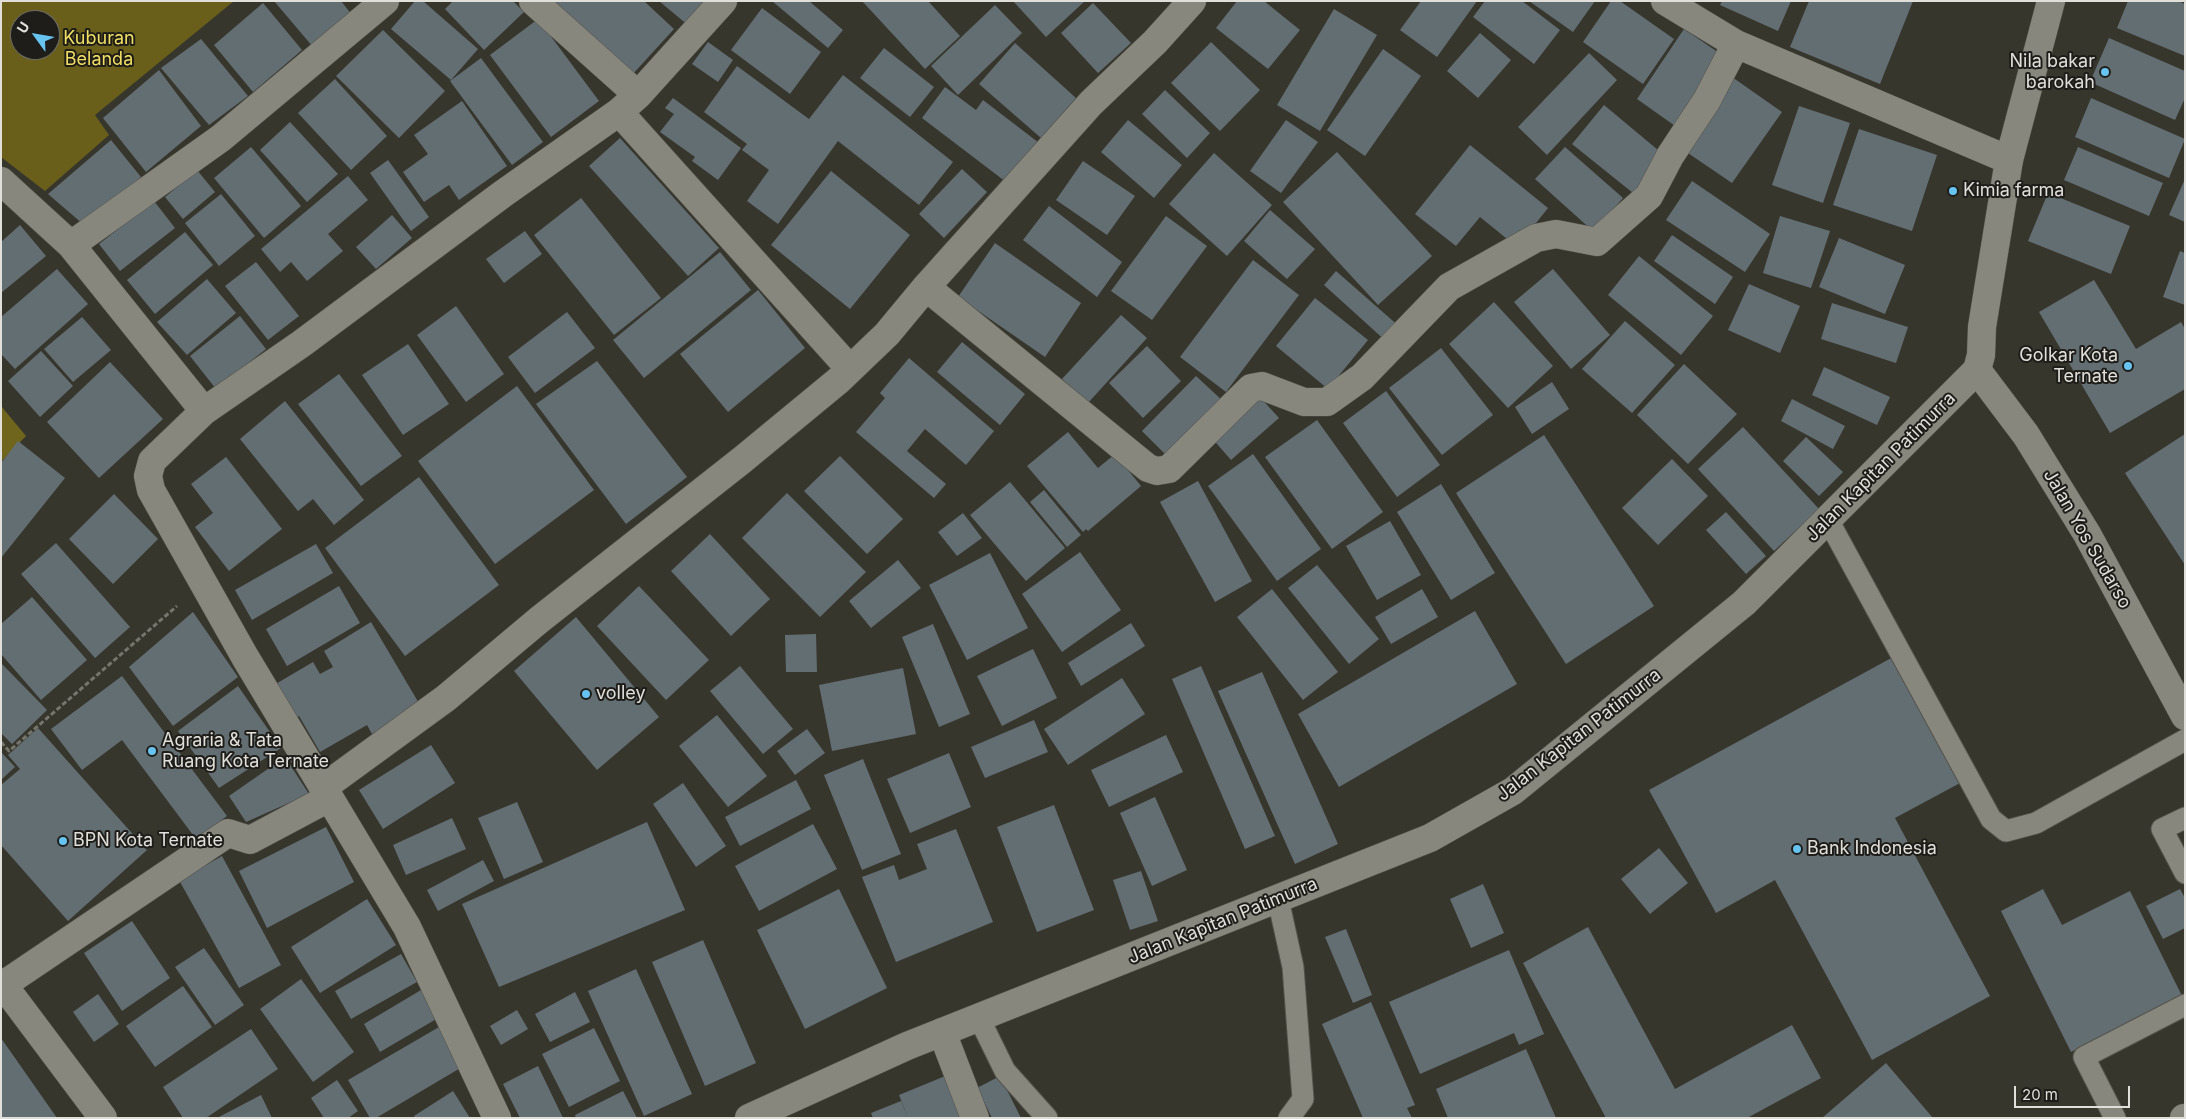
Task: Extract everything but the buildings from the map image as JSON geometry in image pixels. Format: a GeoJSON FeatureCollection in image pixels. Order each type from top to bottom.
{"type":"FeatureCollection","features":[{"type":"Feature","properties":{"kind":"street"},"geometry":{"type":"LineString","coordinates":[[70,245],[221,138],[385,1]]}},
{"type":"Feature","properties":{"kind":"street"},"geometry":{"type":"LineString","coordinates":[[533,1],[629,103],[850,369]]}},
{"type":"Feature","properties":{"kind":"street"},"geometry":{"type":"LineString","coordinates":[[497,1118],[407,927],[202,584],[151,490],[148,476],[152,460],[204,411],[301,344],[629,103],[723,1]]}},
{"type":"Feature","properties":{"kind":"street"},"geometry":{"type":"LineString","coordinates":[[103,1118],[2,983],[228,833],[250,840],[327,792],[446,698],[539,620],[742,460],[850,369],[887,334],[926,286],[1092,103],[1155,42],[1192,1]]}},
{"type":"Feature","properties":{"kind":"street"},"geometry":{"type":"LineString","coordinates":[[1665,1],[1736,44],[2008,160]]}},
{"type":"Feature","properties":{"kind":"street"},"geometry":{"type":"LineString","coordinates":[[1977,370],[1981,355],[1982,327],[2008,160],[2052,1]]}},
{"type":"Feature","properties":{"kind":"street"},"geometry":{"type":"LineString","coordinates":[[926,286],[1148,468],[1157,471],[1169,469],[1251,388],[1262,386],[1304,402],[1327,402],[1362,377],[1449,287],[1536,238],[1556,234],[1597,242],[1649,196],[1670,156],[1707,100],[1736,44]]}},
{"type":"Feature","properties":{"kind":"street"},"geometry":{"type":"LineString","coordinates":[[1,181],[70,245],[204,411]]}},
{"type":"Feature","properties":{"kind":"street","name":"Jalan Kapitan Patimurra"},"geometry":{"type":"LineString","coordinates":[[748,1118],[942,1032],[1430,838],[1513,791],[1744,602],[1977,370]]}},
{"type":"Feature","properties":{"kind":"street","name":"Jalan Yos Sudarso"},"geometry":{"type":"LineString","coordinates":[[1977,370],[2026,434],[2082,526],[2185,716]]}},
{"type":"Feature","properties":{"kind":"street"},"geometry":{"type":"LineString","coordinates":[[942,1032],[975,1118]]}},
{"type":"Feature","properties":{"kind":"lane"},"geometry":{"type":"LineString","coordinates":[[1828,520],[1991,819],[2006,831],[2036,823],[2185,740]]}},
{"type":"Feature","properties":{"kind":"lane"},"geometry":{"type":"LineString","coordinates":[[2185,818],[2162,829],[2185,874]]}},
{"type":"Feature","properties":{"kind":"lane"},"geometry":{"type":"LineString","coordinates":[[1278,899],[1293,967],[1303,1099],[1289,1118]]}},
{"type":"Feature","properties":{"kind":"lane"},"geometry":{"type":"LineString","coordinates":[[2115,1118],[2084,1056],[2185,1005]]}},
{"type":"Feature","properties":{"kind":"lane"},"geometry":{"type":"LineString","coordinates":[[978,1018],[1006,1071],[1048,1118]]}},
{"type":"Feature","properties":{"kind":"path"},"geometry":{"type":"LineString","coordinates":[[1,742],[9,751],[202,584]]}},
{"type":"Feature","properties":{"kind":"green space","name":"Kuburan Belanda"},"geometry":{"type":"Polygon","coordinates":[[[1,1],[234,1],[95,115],[109,135],[45,191],[1,157],[1,1]]]}},
{"type":"Feature","properties":{"kind":"shaded area"},"geometry":{"type":"Polygon","coordinates":[[[1,406],[26,436],[1,462],[1,406]]]}},
{"type":"Feature","properties":{"kind":"place","name":"Nila bakar barokah"},"geometry":{"type":"Point","coordinates":[2105,72]}},
{"type":"Feature","properties":{"kind":"place","name":"Kimia farma"},"geometry":{"type":"Point","coordinates":[1953,191]}},
{"type":"Feature","properties":{"kind":"place","name":"Golkar Kota Ternate"},"geometry":{"type":"Point","coordinates":[2128,366]}},
{"type":"Feature","properties":{"kind":"place","name":"volley"},"geometry":{"type":"Point","coordinates":[586,694]}},
{"type":"Feature","properties":{"kind":"place","name":"Agraria & Tata Ruang Kota Ternate"},"geometry":{"type":"Point","coordinates":[152,751]}},
{"type":"Feature","properties":{"kind":"place","name":"BPN Kota Ternate"},"geometry":{"type":"Point","coordinates":[63,841]}},
{"type":"Feature","properties":{"kind":"place","name":"Bank Indonesia"},"geometry":{"type":"Point","coordinates":[1797,849]}}]}
